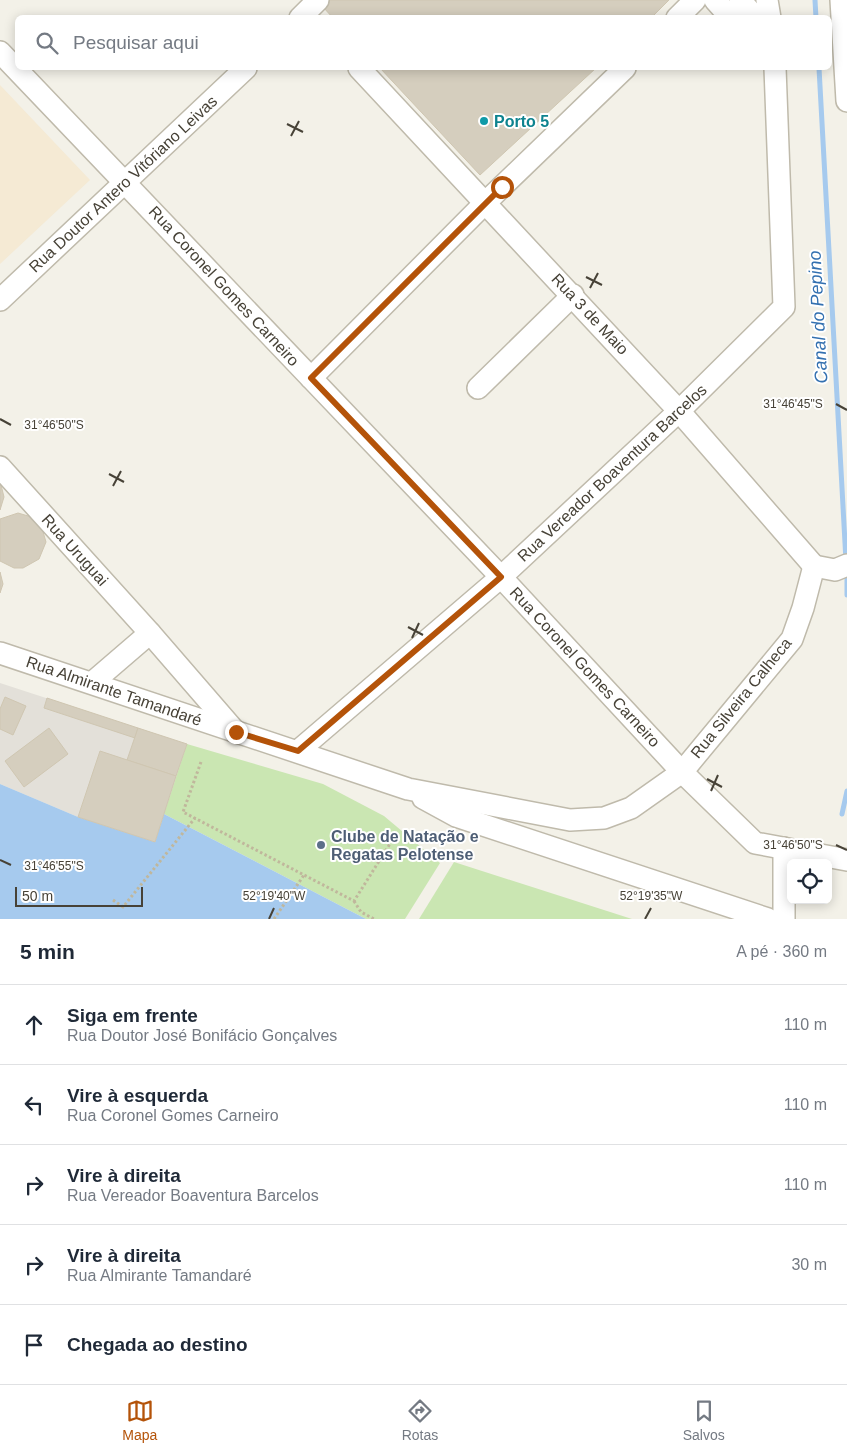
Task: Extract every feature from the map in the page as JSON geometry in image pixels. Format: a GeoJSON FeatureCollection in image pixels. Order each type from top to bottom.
{"type":"FeatureCollection","features":[{"type":"Feature","properties":{"kind":"street"},"geometry":{"type":"LineString","coordinates":[[680,15],[695,0]]}},
{"type":"Feature","properties":{"kind":"street"},"geometry":{"type":"LineString","coordinates":[[715,0],[729,15]]}},
{"type":"Feature","properties":{"kind":"street"},"geometry":{"type":"LineString","coordinates":[[740,0],[753,15]]}},
{"type":"Feature","properties":{"kind":"street"},"geometry":{"type":"LineString","coordinates":[[767,0],[770,15]]}},
{"type":"Feature","properties":{"kind":"street"},"geometry":{"type":"LineString","coordinates":[[841,0],[847,101]]}},
{"type":"Feature","properties":{"kind":"street","name":"Rua Coronel Gomes Carneiro"},"geometry":{"type":"LineString","coordinates":[[0,52],[15,67]]}},
{"type":"Feature","properties":{"kind":"street","name":"Rua Coronel Gomes Carneiro"},"geometry":{"type":"LineString","coordinates":[[17,70],[501,577],[682,772],[755,843],[847,860]]}},
{"type":"Feature","properties":{"kind":"street","name":"Rua Doutor Antero Vitóriano Leivas"},"geometry":{"type":"LineString","coordinates":[[0,300],[244,70]]}},
{"type":"Feature","properties":{"kind":"street","name":"Rua 3 de Maio"},"geometry":{"type":"LineString","coordinates":[[361,70],[679,411],[814,566]]}},
{"type":"Feature","properties":{"kind":"street"},"geometry":{"type":"LineString","coordinates":[[311,378],[486,202],[623,70]]}},
{"type":"Feature","properties":{"kind":"street","name":"Rua Vereador Boaventura Barcelos"},"geometry":{"type":"LineString","coordinates":[[298,751],[501,577],[679,411],[784,307],[775,70]]}},
{"type":"Feature","properties":{"kind":"street"},"geometry":{"type":"LineString","coordinates":[[478,388],[572,295]]}},
{"type":"Feature","properties":{"kind":"street","name":"Rua Uruguai"},"geometry":{"type":"LineString","coordinates":[[0,467],[150,633],[236,732]]}},
{"type":"Feature","properties":{"kind":"street"},"geometry":{"type":"LineString","coordinates":[[814,566],[841,567]]}},
{"type":"Feature","properties":{"kind":"street","name":"Rua Silveira Calheca"},"geometry":{"type":"LineString","coordinates":[[682,772],[792,639],[803,608],[814,566]]}},
{"type":"Feature","properties":{"kind":"street"},"geometry":{"type":"LineString","coordinates":[[93,682],[150,633]]}},
{"type":"Feature","properties":{"kind":"street","name":"Rua Almirante Tamandaré"},"geometry":{"type":"LineString","coordinates":[[0,653],[93,682],[408,789],[570,820],[604,818],[631,808],[682,772]]}},
{"type":"Feature","properties":{"kind":"street"},"geometry":{"type":"LineString","coordinates":[[408,789],[456,816],[768,919]]}},
{"type":"Feature","properties":{"kind":"street"},"geometry":{"type":"LineString","coordinates":[[784,848],[784,919]]}},
{"type":"Feature","properties":{"kind":"path"},"geometry":{"type":"LineString","coordinates":[[201,762],[183,812],[354,901],[361,912],[374,919]]}},
{"type":"Feature","properties":{"kind":"path"},"geometry":{"type":"LineString","coordinates":[[113,900],[123,907],[194,818]]}},
{"type":"Feature","properties":{"kind":"path"},"geometry":{"type":"LineString","coordinates":[[354,901],[393,839]]}},
{"type":"Feature","properties":{"kind":"path"},"geometry":{"type":"LineString","coordinates":[[274,919],[304,875]]}},
{"type":"Feature","properties":{"kind":"shaded area"},"geometry":{"type":"Polygon","coordinates":[[[0,85],[90,180],[0,264],[0,85]]]}},
{"type":"Feature","properties":{"kind":"shaded area"},"geometry":{"type":"Polygon","coordinates":[[[0,683],[187,744],[155,842],[78,817],[0,784],[0,683]]]}},
{"type":"Feature","properties":{"kind":"green space","name":"Clube de Natação e Regatas Pelotense"},"geometry":{"type":"Polygon","coordinates":[[[187,744],[323,784],[384,816],[440,863],[405,919],[366,919],[164,814],[187,744]]]}},
{"type":"Feature","properties":{"kind":"green space"},"geometry":{"type":"Polygon","coordinates":[[[454,862],[632,919],[419,919],[454,862]]]}},
{"type":"Feature","properties":{"kind":"water"},"geometry":{"type":"Polygon","coordinates":[[[0,784],[78,817],[155,842],[164,814],[366,919],[0,919],[0,784]]]}},
{"type":"Feature","properties":{"kind":"building"},"geometry":{"type":"Polygon","coordinates":[[[330,0],[669,0],[654,15],[330,15],[323,7],[330,0]]]}},
{"type":"Feature","properties":{"kind":"building","name":"Porto 5"},"geometry":{"type":"Polygon","coordinates":[[[382,70],[594,70],[480,175],[382,70]]]}},
{"type":"Feature","properties":{"kind":"building"},"geometry":{"type":"Polygon","coordinates":[[[0,481],[4,497],[0,510],[0,481]]]}},
{"type":"Feature","properties":{"kind":"building"},"geometry":{"type":"Polygon","coordinates":[[[18,513],[35,518],[41,525],[46,542],[39,559],[23,568],[14,568],[0,561],[0,519],[18,513]]]}},
{"type":"Feature","properties":{"kind":"building"},"geometry":{"type":"Polygon","coordinates":[[[0,572],[3,584],[0,593],[0,572]]]}},
{"type":"Feature","properties":{"kind":"building"},"geometry":{"type":"Polygon","coordinates":[[[5,697],[26,706],[13,735],[0,729],[0,709],[5,697]]]}},
{"type":"Feature","properties":{"kind":"building"},"geometry":{"type":"Polygon","coordinates":[[[47,698],[138,728],[135,738],[44,708],[47,698]]]}},
{"type":"Feature","properties":{"kind":"building"},"geometry":{"type":"Polygon","coordinates":[[[49,728],[68,754],[24,787],[5,761],[49,728]]]}},
{"type":"Feature","properties":{"kind":"building"},"geometry":{"type":"Polygon","coordinates":[[[138,728],[187,744],[176,776],[127,760],[138,728]]]}},
{"type":"Feature","properties":{"kind":"building"},"geometry":{"type":"Polygon","coordinates":[[[100,751],[176,776],[155,842],[78,817],[100,751]]]}},
{"type":"Feature","properties":{"kind":"waterway","name":"Canal do Pepino"},"geometry":{"type":"LineString","coordinates":[[815,0],[816,15]]}},
{"type":"Feature","properties":{"kind":"waterway","name":"Canal do Pepino"},"geometry":{"type":"LineString","coordinates":[[819,70],[846,561]]}},
{"type":"Feature","properties":{"kind":"waterway","name":"Canal do Pepino"},"geometry":{"type":"LineString","coordinates":[[847,570],[847,595]]}},
{"type":"Feature","properties":{"kind":"waterway","name":"Canal do Pepino"},"geometry":{"type":"LineString","coordinates":[[842,814],[847,791]]}},
{"type":"Feature","properties":{"kind":"place","name":"Porto 5"},"geometry":{"type":"Point","coordinates":[484,121]}},
{"type":"Feature","properties":{"kind":"place","name":"Clube de Natação e Regatas Pelotense"},"geometry":{"type":"Point","coordinates":[321,845]}},
{"type":"Feature","properties":{"kind":"route"},"geometry":{"type":"LineString","coordinates":[[236,732],[298,751],[501,577],[311,378],[502,187]]}}]}
